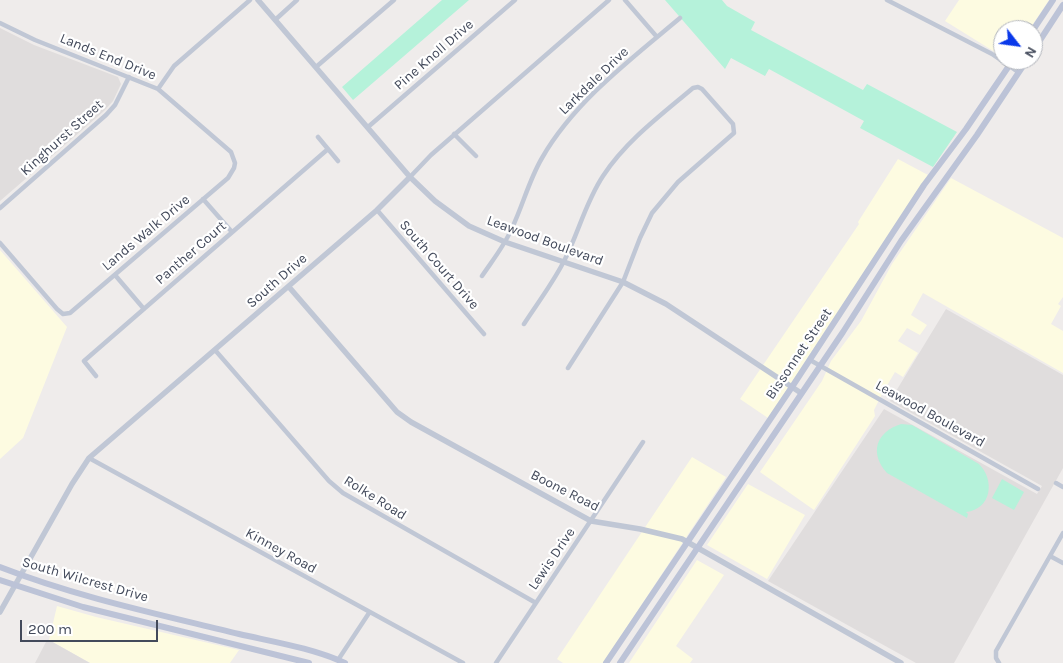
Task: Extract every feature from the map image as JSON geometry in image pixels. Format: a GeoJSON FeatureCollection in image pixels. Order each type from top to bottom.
{"type":"FeatureCollection","features":[{"type":"Feature","properties":{"kind":"main road"},"geometry":{"type":"LineString","coordinates":[[1040,20],[1053,0]]}},
{"type":"Feature","properties":{"kind":"main road"},"geometry":{"type":"LineString","coordinates":[[1043,36],[1063,5]]}},
{"type":"Feature","properties":{"kind":"main road","name":"Bissonnet Street"},"geometry":{"type":"LineString","coordinates":[[606,663],[810,360],[924,185],[1006,70]]}},
{"type":"Feature","properties":{"kind":"main road","name":"Bissonnet Street"},"geometry":{"type":"LineString","coordinates":[[620,663],[868,294],[906,234],[1018,72]]}},
{"type":"Feature","properties":{"kind":"main road"},"geometry":{"type":"LineString","coordinates":[[857,288],[868,294]]}},
{"type":"Feature","properties":{"kind":"main road","name":"South Wilcrest Drive"},"geometry":{"type":"LineString","coordinates":[[0,567],[86,596],[208,626],[345,663]]}},
{"type":"Feature","properties":{"kind":"main road","name":"South Wilcrest Drive"},"geometry":{"type":"LineString","coordinates":[[0,580],[83,607],[309,663]]}},
{"type":"Feature","properties":{"kind":"main road"},"geometry":{"type":"LineString","coordinates":[[83,607],[86,596]]}},
{"type":"Feature","properties":{"kind":"main road"},"geometry":{"type":"LineString","coordinates":[[145,622],[147,611]]}},
{"type":"Feature","properties":{"kind":"main road"},"geometry":{"type":"LineString","coordinates":[[206,637],[208,626]]}},
{"type":"Feature","properties":{"kind":"street"},"geometry":{"type":"LineString","coordinates":[[158,89],[174,66],[250,0]]}},
{"type":"Feature","properties":{"kind":"street","name":"Leawood Boulevard"},"geometry":{"type":"LineString","coordinates":[[258,0],[410,177],[435,201],[469,226],[504,242],[623,282],[670,306],[801,394]]}},
{"type":"Feature","properties":{"kind":"street"},"geometry":{"type":"LineString","coordinates":[[275,20],[297,0]]}},
{"type":"Feature","properties":{"kind":"street"},"geometry":{"type":"LineString","coordinates":[[316,67],[394,0]]}},
{"type":"Feature","properties":{"kind":"street","name":"Pine Knoll Drive"},"geometry":{"type":"LineString","coordinates":[[368,127],[515,0]]}},
{"type":"Feature","properties":{"kind":"street","name":"South Drive"},"geometry":{"type":"LineString","coordinates":[[0,612],[79,472],[90,458],[377,210],[431,154],[609,0]]}},
{"type":"Feature","properties":{"kind":"street"},"geometry":{"type":"LineString","coordinates":[[625,0],[657,37]]}},
{"type":"Feature","properties":{"kind":"street"},"geometry":{"type":"LineString","coordinates":[[887,0],[993,54]]}},
{"type":"Feature","properties":{"kind":"street","name":"Larkdale Drive"},"geometry":{"type":"LineString","coordinates":[[482,276],[512,229],[542,157],[566,122],[583,104],[680,18]]}},
{"type":"Feature","properties":{"kind":"street","name":"Lands End Drive"},"geometry":{"type":"LineString","coordinates":[[0,23],[35,40],[158,89],[231,152],[235,163],[234,168]]}},
{"type":"Feature","properties":{"kind":"street","name":"Kinghurst Street"},"geometry":{"type":"LineString","coordinates":[[0,208],[106,115],[115,105],[129,77]]}},
{"type":"Feature","properties":{"kind":"street"},"geometry":{"type":"LineString","coordinates":[[524,324],[563,263],[587,205],[602,177],[627,147],[693,88],[698,87],[702,89],[733,124],[734,132],[678,182],[652,213],[623,282],[568,368]]}},
{"type":"Feature","properties":{"kind":"street"},"geometry":{"type":"LineString","coordinates":[[454,134],[476,156]]}},
{"type":"Feature","properties":{"kind":"street"},"geometry":{"type":"LineString","coordinates":[[318,137],[338,161]]}},
{"type":"Feature","properties":{"kind":"street","name":"Panther Court"},"geometry":{"type":"LineString","coordinates":[[96,376],[84,360],[328,149]]}},
{"type":"Feature","properties":{"kind":"street","name":"Lands Walk Drive"},"geometry":{"type":"LineString","coordinates":[[0,243],[57,309],[63,314],[70,312],[228,178],[234,168]]}},
{"type":"Feature","properties":{"kind":"street"},"geometry":{"type":"LineString","coordinates":[[203,199],[232,232]]}},
{"type":"Feature","properties":{"kind":"street","name":"South Court Drive"},"geometry":{"type":"LineString","coordinates":[[377,210],[484,334]]}},
{"type":"Feature","properties":{"kind":"street"},"geometry":{"type":"LineString","coordinates":[[115,275],[144,309]]}},
{"type":"Feature","properties":{"kind":"street","name":"Boone Road"},"geometry":{"type":"LineString","coordinates":[[289,287],[396,412],[411,422],[591,521],[640,529],[687,541],[896,662]]}},
{"type":"Feature","properties":{"kind":"street","name":"Rolke Road"},"geometry":{"type":"LineString","coordinates":[[215,350],[329,481],[342,493],[536,603]]}},
{"type":"Feature","properties":{"kind":"street","name":"Leawood Boulevard"},"geometry":{"type":"LineString","coordinates":[[810,360],[1038,489]]}},
{"type":"Feature","properties":{"kind":"street","name":"Lewis Drive"},"geometry":{"type":"LineString","coordinates":[[496,663],[643,442]]}},
{"type":"Feature","properties":{"kind":"street","name":"Kinney Road"},"geometry":{"type":"LineString","coordinates":[[90,458],[463,663]]}},
{"type":"Feature","properties":{"kind":"street"},"geometry":{"type":"LineString","coordinates":[[1056,483],[1063,487]]}},
{"type":"Feature","properties":{"kind":"street"},"geometry":{"type":"LineString","coordinates":[[999,663],[996,658],[996,651],[1063,533]]}},
{"type":"Feature","properties":{"kind":"street"},"geometry":{"type":"LineString","coordinates":[[1050,556],[1063,563]]}},
{"type":"Feature","properties":{"kind":"street"},"geometry":{"type":"LineString","coordinates":[[337,662],[370,613]]}},
{"type":"Feature","properties":{"kind":"shaded area"},"geometry":{"type":"Polygon","coordinates":[[[959,0],[1049,0],[1036,20],[993,20],[993,51],[945,21],[959,0]]]}},
{"type":"Feature","properties":{"kind":"shaded area"},"geometry":{"type":"Polygon","coordinates":[[[0,28],[34,45],[118,77],[121,84],[113,101],[104,111],[0,201],[0,28]]]}},
{"type":"Feature","properties":{"kind":"shaded area"},"geometry":{"type":"Polygon","coordinates":[[[898,159],[928,175],[768,418],[740,399],[859,224],[858,222],[898,159]]]}},
{"type":"Feature","properties":{"kind":"shaded area"},"geometry":{"type":"Polygon","coordinates":[[[951,178],[1063,238],[1063,297],[1058,304],[1061,306],[1051,324],[1063,331],[1063,373],[923,293],[911,315],[927,325],[920,335],[907,328],[898,341],[918,353],[903,377],[895,372],[874,410],[875,416],[814,510],[760,472],[822,381],[831,361],[861,321],[892,264],[951,178]]]}},
{"type":"Feature","properties":{"kind":"shaded area"},"geometry":{"type":"Polygon","coordinates":[[[0,250],[67,327],[23,438],[0,459],[0,250]]]}},
{"type":"Feature","properties":{"kind":"shaded area"},"geometry":{"type":"Polygon","coordinates":[[[946,309],[1063,375],[1063,468],[954,663],[916,663],[768,581],[884,409],[1037,494],[1042,486],[890,401],[946,309]]]}},
{"type":"Feature","properties":{"kind":"shaded area"},"geometry":{"type":"Polygon","coordinates":[[[692,457],[726,477],[603,663],[563,663],[557,659],[692,457]]]}},
{"type":"Feature","properties":{"kind":"shaded area"},"geometry":{"type":"Polygon","coordinates":[[[748,484],[805,515],[767,579],[707,545],[748,484]]]}},
{"type":"Feature","properties":{"kind":"shaded area"},"geometry":{"type":"Polygon","coordinates":[[[697,560],[724,575],[676,646],[693,659],[690,663],[629,663],[697,560]]]}},
{"type":"Feature","properties":{"kind":"shaded area"},"geometry":{"type":"Polygon","coordinates":[[[57,606],[96,617],[239,650],[230,663],[90,663],[49,640],[57,606]]]}},
{"type":"Feature","properties":{"kind":"shaded area"},"geometry":{"type":"Polygon","coordinates":[[[47,640],[49,640],[90,663],[35,663],[47,640]]]}},
{"type":"Feature","properties":{"kind":"green space"},"geometry":{"type":"Polygon","coordinates":[[[442,0],[469,0],[353,100],[342,87],[442,0]]]}},
{"type":"Feature","properties":{"kind":"green space"},"geometry":{"type":"Polygon","coordinates":[[[665,0],[722,0],[727,6],[755,22],[751,30],[863,90],[867,84],[957,132],[933,167],[860,128],[864,121],[769,69],[765,76],[731,58],[725,69],[665,0]]]}},
{"type":"Feature","properties":{"kind":"green space"},"geometry":{"type":"Polygon","coordinates":[[[901,424],[912,425],[979,464],[984,471],[989,485],[986,500],[975,510],[966,512],[968,514],[967,518],[887,473],[881,465],[877,451],[878,444],[886,432],[901,424]]]}},
{"type":"Feature","properties":{"kind":"green space"},"geometry":{"type":"Polygon","coordinates":[[[1002,479],[1024,492],[1014,510],[992,498],[1002,479]]]}}]}
